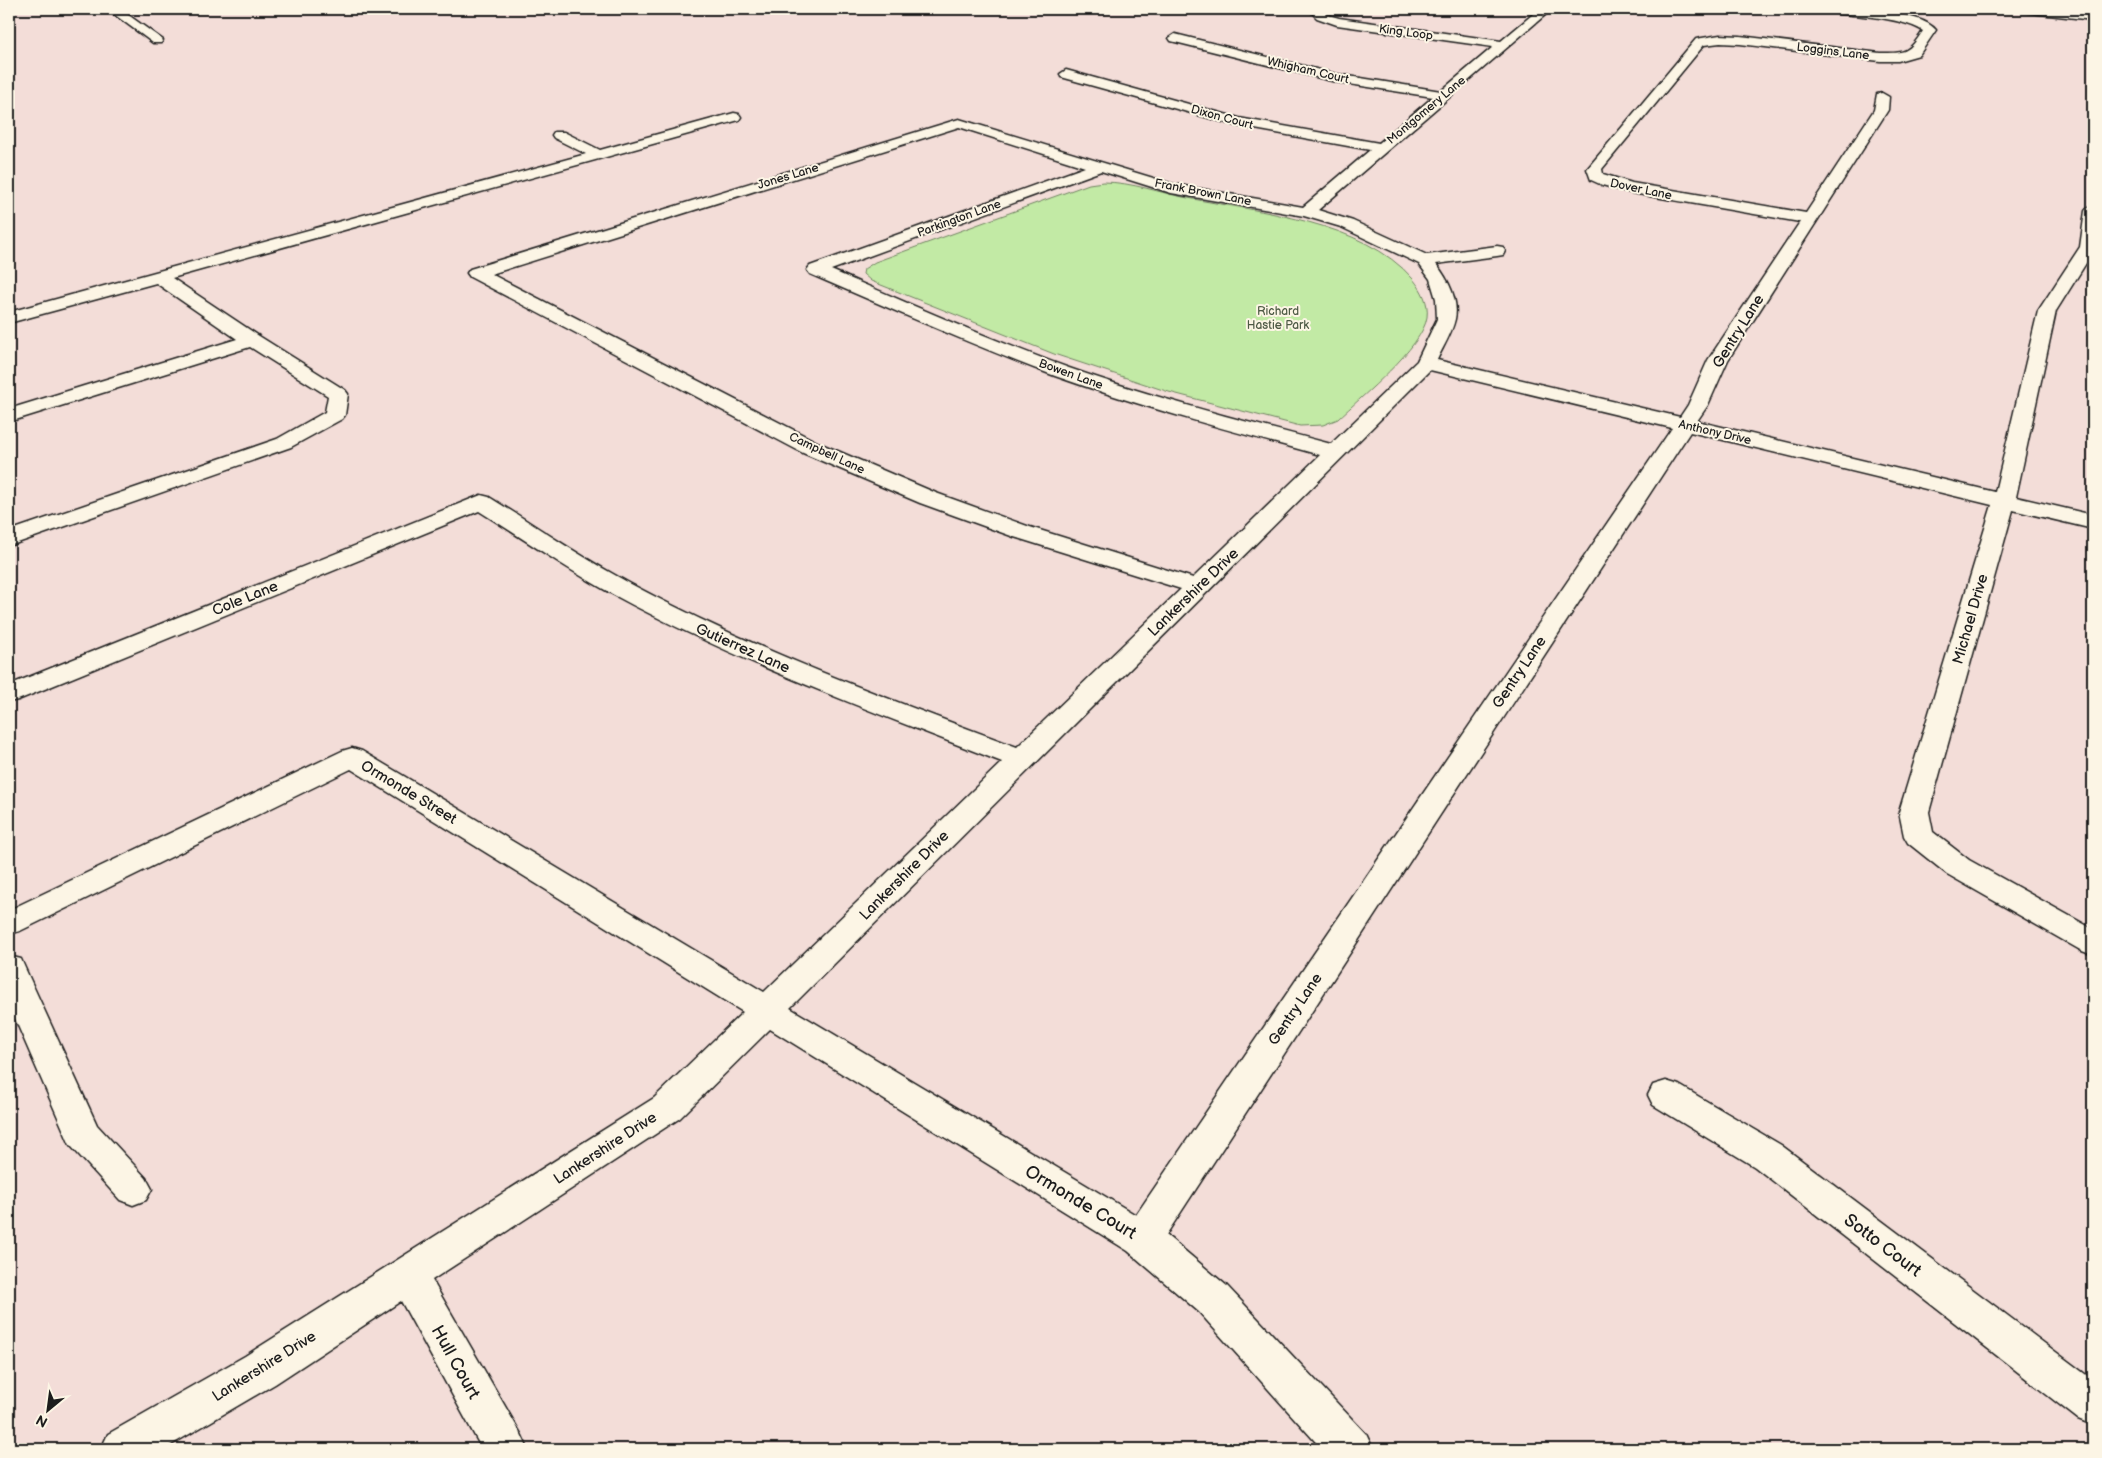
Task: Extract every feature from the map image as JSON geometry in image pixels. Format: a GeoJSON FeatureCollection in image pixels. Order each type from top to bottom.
{"type":"FeatureCollection","features":[{"type":"Feature","properties":{"kind":"street"},"geometry":{"type":"LineString","coordinates":[[113,9],[157,40]]}},
{"type":"Feature","properties":{"kind":"street","name":"King Loop"},"geometry":{"type":"LineString","coordinates":[[1323,9],[1318,13],[1321,16],[1337,21],[1503,45]]}},
{"type":"Feature","properties":{"kind":"street","name":"Montgomery Lane"},"geometry":{"type":"LineString","coordinates":[[1306,212],[1443,94],[1546,9]]}},
{"type":"Feature","properties":{"kind":"street","name":"Loggins Lane"},"geometry":{"type":"LineString","coordinates":[[1712,39],[1740,40],[1870,56],[1898,57],[1915,52],[1930,30],[1922,24],[1888,17],[1818,9]]}},
{"type":"Feature","properties":{"kind":"street"},"geometry":{"type":"LineString","coordinates":[[2022,9],[2093,17]]}},
{"type":"Feature","properties":{"kind":"street","name":"Whigham Court"},"geometry":{"type":"LineString","coordinates":[[1175,38],[1336,78],[1443,94]]}},
{"type":"Feature","properties":{"kind":"street","name":"Dover Lane"},"geometry":{"type":"LineString","coordinates":[[1712,39],[1700,42],[1594,169],[1596,177],[1606,182],[1632,188],[1810,219]]}},
{"type":"Feature","properties":{"kind":"street","name":"Dixon Court"},"geometry":{"type":"LineString","coordinates":[[1066,74],[1238,122],[1381,148]]}},
{"type":"Feature","properties":{"kind":"street","name":"Gentry Lane"},"geometry":{"type":"LineString","coordinates":[[1142,1239],[1698,405],[1718,360],[1881,110],[1882,97]]}},
{"type":"Feature","properties":{"kind":"street"},"geometry":{"type":"LineString","coordinates":[[9,318],[734,117]]}},
{"type":"Feature","properties":{"kind":"street","name":"Jones Lane"},"geometry":{"type":"LineString","coordinates":[[476,272],[959,123],[1101,166]]}},
{"type":"Feature","properties":{"kind":"street"},"geometry":{"type":"LineString","coordinates":[[559,135],[598,154]]}},
{"type":"Feature","properties":{"kind":"street","name":"Frank Brown Lane"},"geometry":{"type":"LineString","coordinates":[[1101,166],[1171,188],[1306,212]]}},
{"type":"Feature","properties":{"kind":"street","name":"Parkington Lane"},"geometry":{"type":"LineString","coordinates":[[816,270],[1101,166]]}},
{"type":"Feature","properties":{"kind":"street","name":"Michael Drive"},"geometry":{"type":"LineString","coordinates":[[2093,211],[2091,247],[2047,311],[2004,501],[1914,812],[1919,836],[1958,867],[2093,943]]}},
{"type":"Feature","properties":{"kind":"street","name":"Lankershire Drive"},"geometry":{"type":"LineString","coordinates":[[123,1449],[260,1370],[667,1108],[1426,363],[1446,319],[1445,299],[1439,279],[1425,260],[1348,224],[1306,212]]}},
{"type":"Feature","properties":{"kind":"street"},"geometry":{"type":"LineString","coordinates":[[1425,260],[1497,251]]}},
{"type":"Feature","properties":{"kind":"street","name":"Bowen Lane"},"geometry":{"type":"LineString","coordinates":[[816,270],[1002,349],[1097,384],[1200,416],[1335,452]]}},
{"type":"Feature","properties":{"kind":"street","name":"Campbell Lane"},"geometry":{"type":"LineString","coordinates":[[476,272],[811,448],[928,498],[1022,532],[1198,587]]}},
{"type":"Feature","properties":{"kind":"street"},"geometry":{"type":"LineString","coordinates":[[9,539],[284,443],[334,414],[338,394],[252,340],[159,277]]}},
{"type":"Feature","properties":{"kind":"street"},"geometry":{"type":"LineString","coordinates":[[9,416],[252,340]]}},
{"type":"Feature","properties":{"kind":"street","name":"Anthony Drive"},"geometry":{"type":"LineString","coordinates":[[1426,363],[2093,522]]}},
{"type":"Feature","properties":{"kind":"street","name":"Cole Lane"},"geometry":{"type":"LineString","coordinates":[[9,694],[481,502]]}},
{"type":"Feature","properties":{"kind":"street","name":"Gutierrez Lane"},"geometry":{"type":"LineString","coordinates":[[481,502],[621,589],[715,636],[835,688],[1022,759]]}},
{"type":"Feature","properties":{"kind":"street","name":"Ormonde Street"},"geometry":{"type":"LineString","coordinates":[[9,923],[352,757],[767,1010]]}},
{"type":"Feature","properties":{"kind":"street"},"geometry":{"type":"LineString","coordinates":[[9,968],[83,1134],[134,1189]]}},
{"type":"Feature","properties":{"kind":"street","name":"Ormonde Court"},"geometry":{"type":"LineString","coordinates":[[767,1010],[1142,1239],[1213,1299],[1351,1449]]}},
{"type":"Feature","properties":{"kind":"street","name":"Sotto Court"},"geometry":{"type":"LineString","coordinates":[[1666,1094],[1768,1156],[2093,1405]]}},
{"type":"Feature","properties":{"kind":"street","name":"Hull Court"},"geometry":{"type":"LineString","coordinates":[[408,1275],[506,1449]]}},
{"type":"Feature","properties":{"kind":"green space","name":"Richard Hastie Park"},"geometry":{"type":"Polygon","coordinates":[[[1114,182],[1177,196],[1277,214],[1339,232],[1367,244],[1392,259],[1413,279],[1419,288],[1427,307],[1427,317],[1423,329],[1415,343],[1390,371],[1338,419],[1323,425],[1300,426],[1169,392],[1054,354],[871,281],[863,274],[864,269],[875,262],[1089,184],[1114,182]]]}}]}
